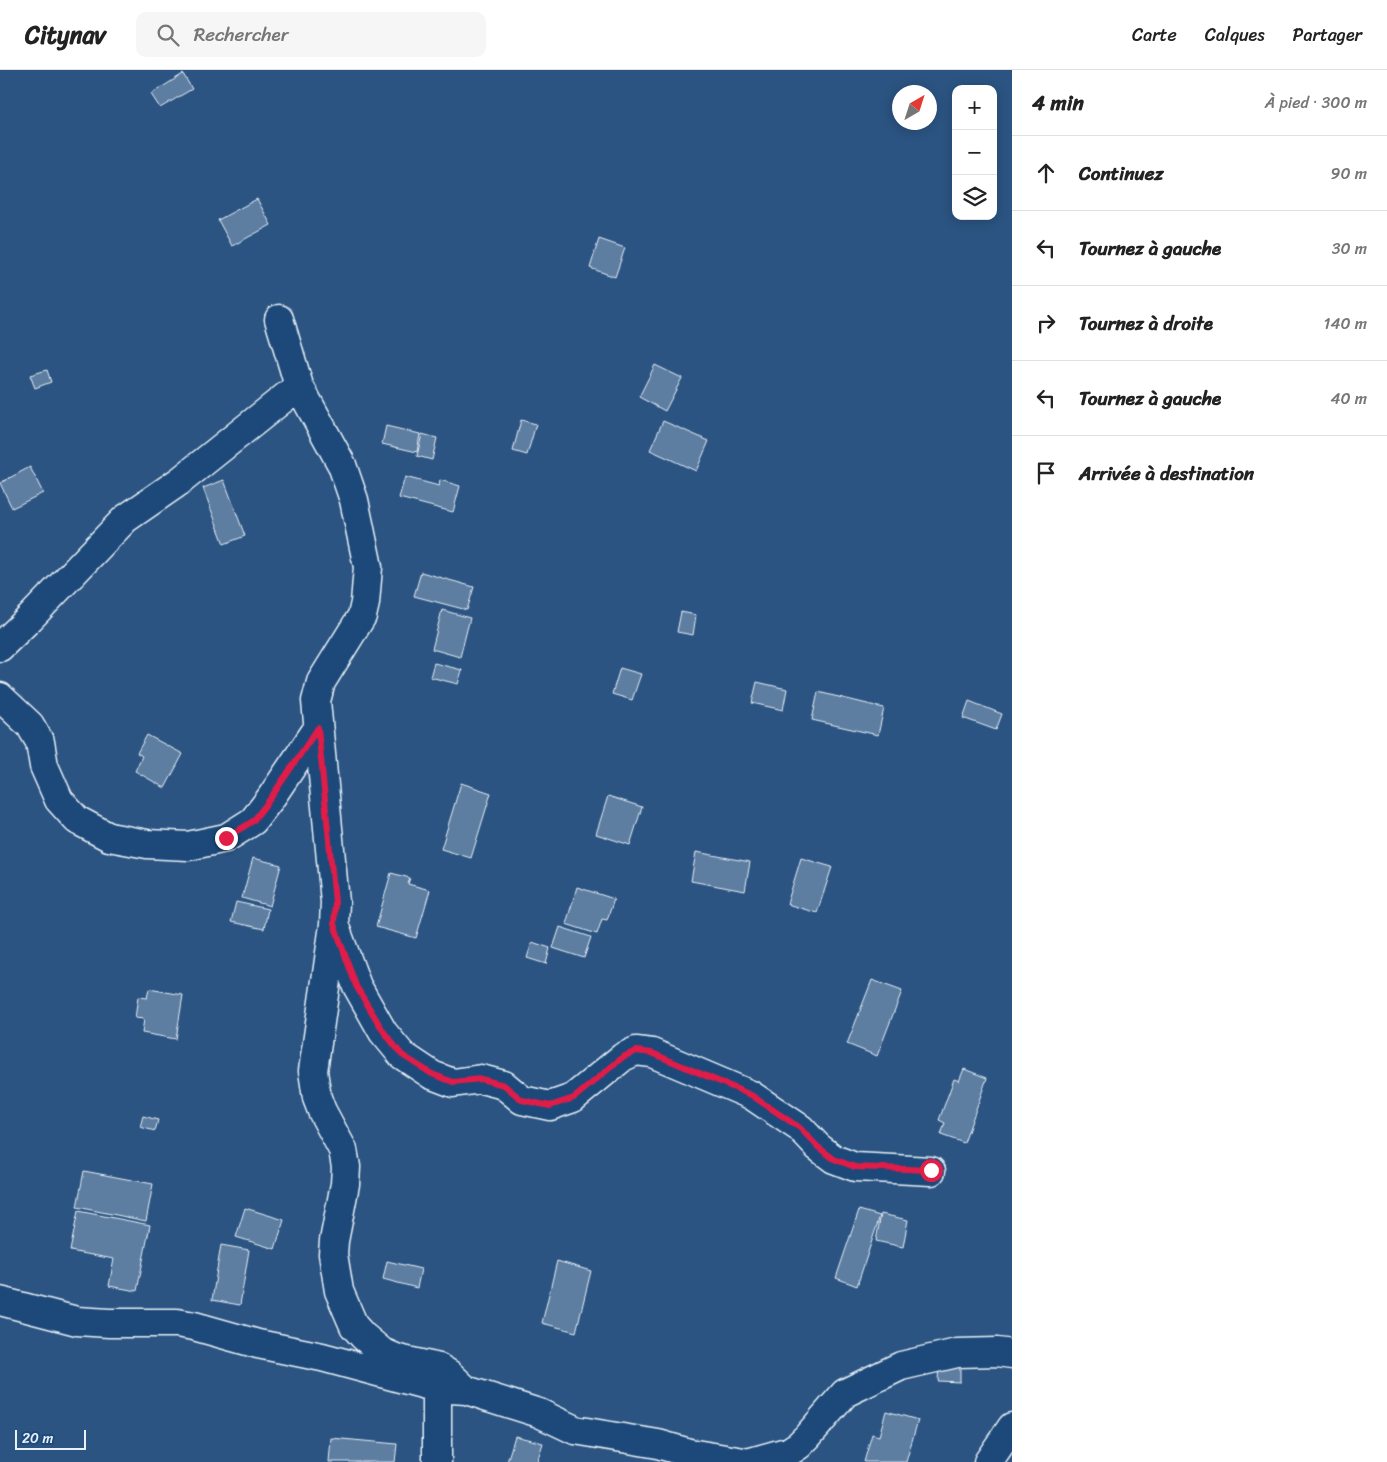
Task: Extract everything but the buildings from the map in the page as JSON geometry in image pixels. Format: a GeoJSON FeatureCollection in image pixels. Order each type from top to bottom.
{"type":"FeatureCollection","features":[{"type":"Feature","properties":{"kind":"street"},"geometry":{"type":"LineString","coordinates":[[278,319],[299,386],[342,465],[354,500],[368,567],[362,616],[321,682],[316,701],[335,902],[334,924],[313,1071],[322,1111],[343,1150],[346,1167],[345,1184],[333,1254],[339,1290],[354,1326],[382,1352],[398,1359],[440,1368],[466,1390]]}},
{"type":"Feature","properties":{"kind":"street"},"geometry":{"type":"LineString","coordinates":[[0,647],[125,519],[180,481],[299,386]]}},
{"type":"Feature","properties":{"kind":"street"},"geometry":{"type":"LineString","coordinates":[[0,697],[30,724],[40,742],[44,766],[59,800],[77,820],[109,838],[147,844],[188,846],[226,838],[253,821],[318,728]]}},
{"type":"Feature","properties":{"kind":"street"},"geometry":{"type":"LineString","coordinates":[[334,924],[356,986],[384,1032],[402,1055],[432,1074],[453,1082],[481,1079],[504,1085],[522,1100],[550,1106],[574,1098],[623,1057],[636,1051],[652,1053],[751,1095],[800,1128],[818,1147],[834,1159],[855,1167],[931,1170]]}},
{"type":"Feature","properties":{"kind":"street"},"geometry":{"type":"LineString","coordinates":[[0,1301],[77,1321],[109,1324],[177,1323],[194,1326],[258,1344],[322,1357],[436,1388],[466,1390],[539,1413],[575,1430],[658,1444],[689,1453],[744,1462]]}},
{"type":"Feature","properties":{"kind":"street"},"geometry":{"type":"LineString","coordinates":[[751,1462],[790,1451],[808,1437],[845,1393],[901,1366],[957,1352],[1012,1354]]}},
{"type":"Feature","properties":{"kind":"street"},"geometry":{"type":"LineString","coordinates":[[436,1388],[437,1462]]}},
{"type":"Feature","properties":{"kind":"street"},"geometry":{"type":"LineString","coordinates":[[988,1462],[1012,1427]]}},
{"type":"Feature","properties":{"kind":"route"},"geometry":{"type":"LineString","coordinates":[[226,838],[253,821],[318,728],[335,902],[334,924],[356,986],[384,1032],[402,1055],[432,1074],[453,1082],[481,1079],[504,1085],[522,1100],[550,1106],[574,1098],[623,1057],[636,1051],[652,1053],[751,1095],[800,1128],[818,1147],[834,1159],[855,1167],[931,1170]]}}]}
